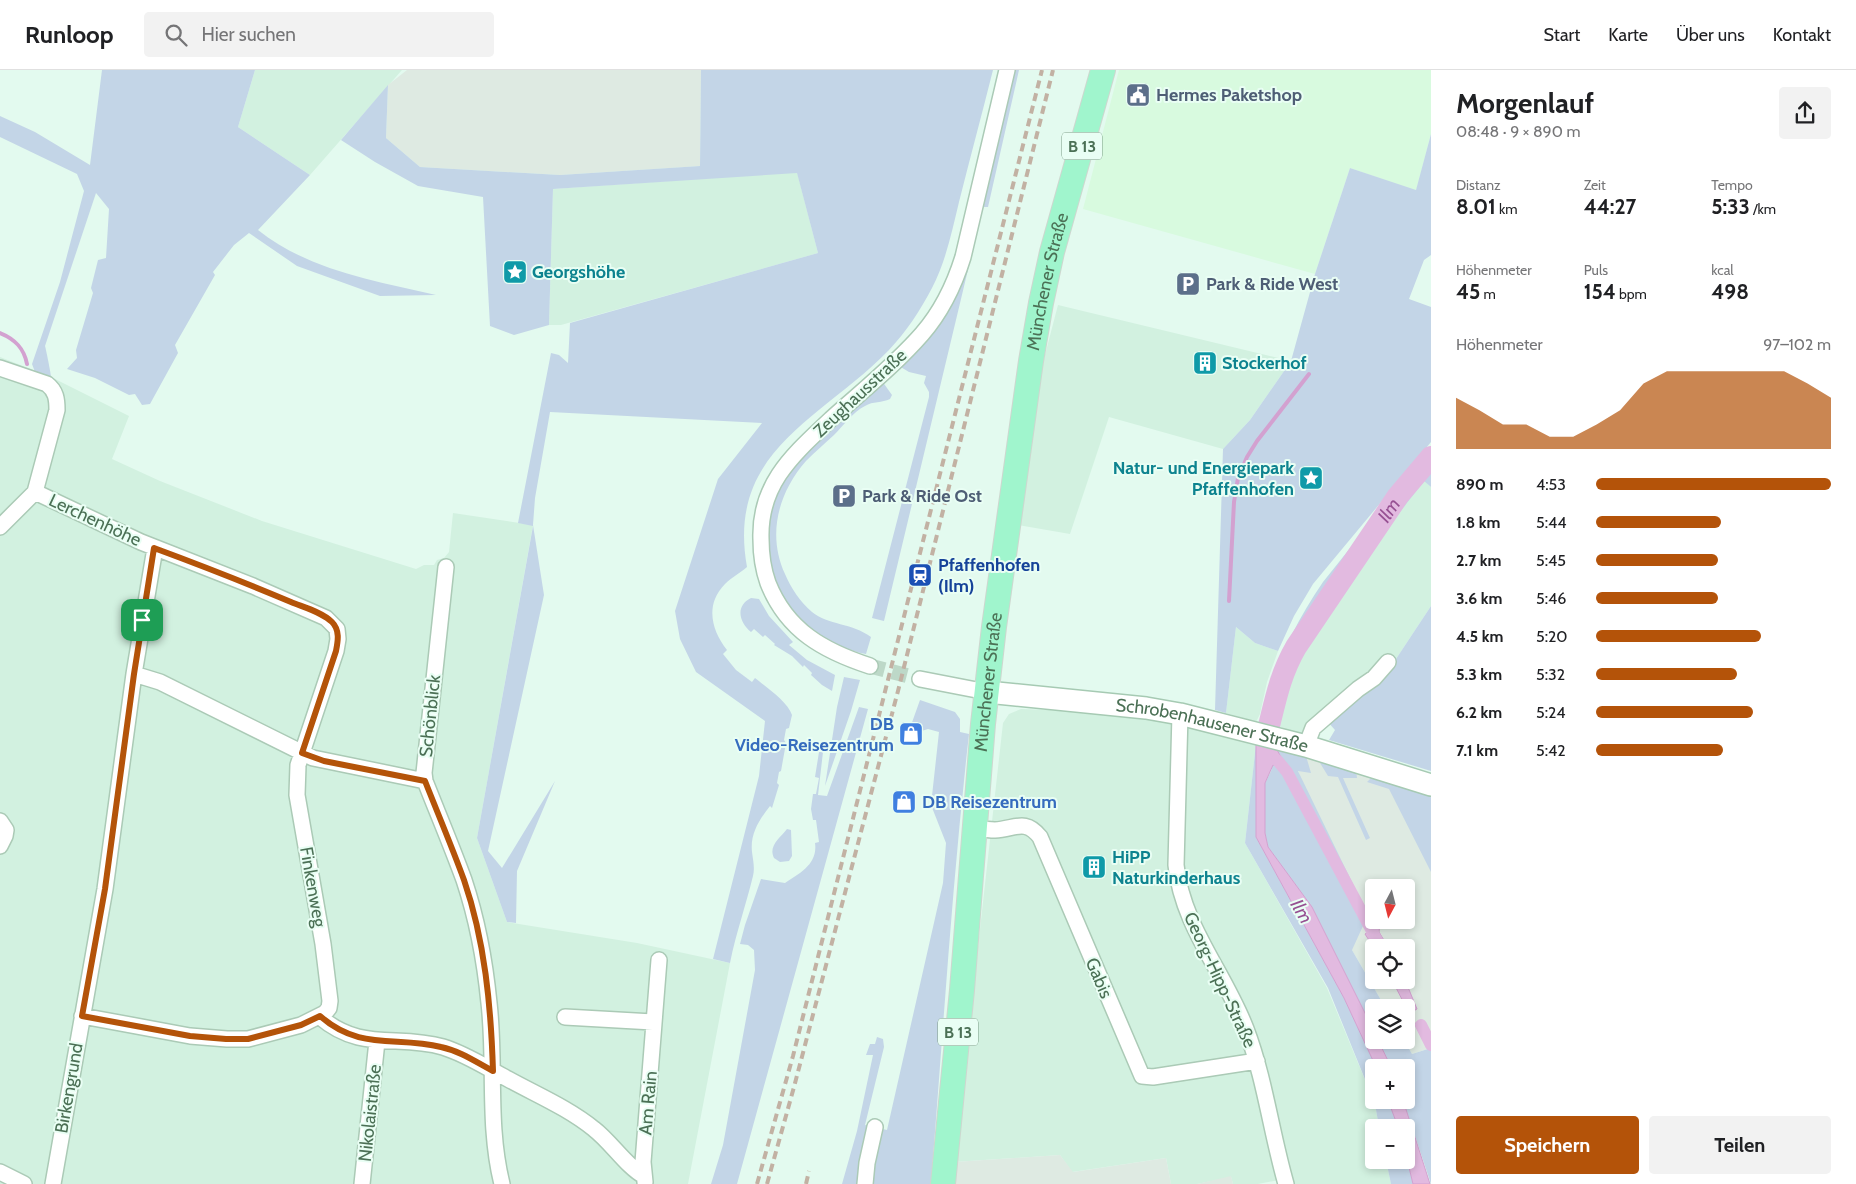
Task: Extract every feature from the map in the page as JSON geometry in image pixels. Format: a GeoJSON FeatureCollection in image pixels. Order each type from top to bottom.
{"type":"FeatureCollection","features":[{"type":"Feature","properties":{"kind":"main road","name":"Münchener Straße"},"geometry":{"type":"LineString","coordinates":[[943,1184],[994,627],[1039,311],[1052,252],[1103,70]]}},
{"type":"Feature","properties":{"kind":"main road","name":"Schrobenhausener Straße"},"geometry":{"type":"LineString","coordinates":[[987,692],[1138,707],[1180,714],[1306,746],[1431,785]]}},
{"type":"Feature","properties":{"kind":"street","name":"Zeughausstraße"},"geometry":{"type":"LineString","coordinates":[[870,666],[840,655],[818,644],[796,626],[781,608],[767,581],[763,563],[760,533],[764,505],[773,483],[794,455],[914,343],[946,300],[963,257],[1007,70]]}},
{"type":"Feature","properties":{"kind":"street"},"geometry":{"type":"LineString","coordinates":[[0,368],[47,384],[52,388],[57,401],[57,410],[35,492],[0,527]]}},
{"type":"Feature","properties":{"kind":"street","name":"Lerchenhöhe"},"geometry":{"type":"LineString","coordinates":[[35,492],[154,548],[253,586],[326,618],[337,629],[336,651],[302,753]]}},
{"type":"Feature","properties":{"kind":"street","name":"Birkengrund"},"geometry":{"type":"LineString","coordinates":[[52,1184],[112,846],[134,674],[154,548]]}},
{"type":"Feature","properties":{"kind":"street","name":"Schönblick"},"geometry":{"type":"LineString","coordinates":[[446,567],[424,773],[425,781],[464,882],[479,936],[489,1004],[493,1071],[494,1144],[502,1184]]}},
{"type":"Feature","properties":{"kind":"street"},"geometry":{"type":"LineString","coordinates":[[1306,746],[1313,728],[1358,689],[1374,678],[1388,662]]}},
{"type":"Feature","properties":{"kind":"street"},"geometry":{"type":"LineString","coordinates":[[134,674],[160,682],[302,753],[324,761],[425,781]]}},
{"type":"Feature","properties":{"kind":"street"},"geometry":{"type":"LineString","coordinates":[[920,679],[987,692]]}},
{"type":"Feature","properties":{"kind":"street","name":"Georg-Hipp-Straße"},"geometry":{"type":"LineString","coordinates":[[1180,714],[1176,865],[1179,884],[1190,920],[1233,998],[1246,1028],[1257,1061],[1286,1184]]}},
{"type":"Feature","properties":{"kind":"street","name":"Finkenweg"},"geometry":{"type":"LineString","coordinates":[[302,753],[297,772],[297,795],[316,900],[330,1001],[329,1008],[320,1016]]}},
{"type":"Feature","properties":{"kind":"street"},"geometry":{"type":"LineString","coordinates":[[0,821],[6,830],[0,846]]}},
{"type":"Feature","properties":{"kind":"street","name":"Gabis"},"geometry":{"type":"LineString","coordinates":[[975,828],[995,830],[1022,825],[1031,828],[1040,837],[1062,893],[1142,1076],[1153,1077],[1257,1061]]}},
{"type":"Feature","properties":{"kind":"street","name":"Am Rain"},"geometry":{"type":"LineString","coordinates":[[644,1180],[653,1022],[659,960]]}},
{"type":"Feature","properties":{"kind":"street"},"geometry":{"type":"LineString","coordinates":[[82,1016],[190,1036],[226,1039],[248,1039],[301,1025],[320,1016],[342,1032],[353,1037],[442,1047],[455,1051],[579,1118],[611,1143],[644,1180]]}},
{"type":"Feature","properties":{"kind":"street"},"geometry":{"type":"LineString","coordinates":[[565,1016],[653,1022]]}},
{"type":"Feature","properties":{"kind":"street","name":"Nikolaistraße"},"geometry":{"type":"LineString","coordinates":[[362,1184],[377,1041]]}},
{"type":"Feature","properties":{"kind":"street"},"geometry":{"type":"LineString","coordinates":[[865,1184],[867,1163],[875,1127]]}},
{"type":"Feature","properties":{"kind":"street"},"geometry":{"type":"LineString","coordinates":[[0,1172],[24,1184]]}},
{"type":"Feature","properties":{"kind":"shaded area"},"geometry":{"type":"Polygon","coordinates":[[[102,70],[255,70],[238,127],[310,175],[258,230],[298,255],[320,264],[366,279],[436,295],[380,296],[297,266],[249,233],[234,245],[213,272],[215,275],[175,345],[178,353],[150,404],[142,405],[135,394],[129,395],[95,378],[67,369],[77,358],[76,350],[93,293],[91,288],[98,260],[106,258],[109,209],[96,193],[45,346],[51,377],[35,372],[32,364],[60,282],[84,191],[77,174],[0,137],[0,116],[35,132],[90,165],[102,70]]]}},
{"type":"Feature","properties":{"kind":"shaded area"},"geometry":{"type":"Polygon","coordinates":[[[255,70],[402,70],[310,175],[238,127],[255,70]]]}},
{"type":"Feature","properties":{"kind":"shaded area"},"geometry":{"type":"Polygon","coordinates":[[[407,70],[701,70],[700,166],[560,175],[420,167],[386,138],[388,85],[407,70]]]}},
{"type":"Feature","properties":{"kind":"shaded area"},"geometry":{"type":"Polygon","coordinates":[[[701,70],[993,70],[948,246],[932,288],[912,321],[889,350],[863,375],[785,441],[765,465],[751,494],[744,527],[747,567],[725,584],[715,600],[712,617],[717,634],[727,650],[723,654],[736,670],[752,682],[755,678],[776,695],[790,710],[792,715],[789,728],[786,729],[784,740],[786,743],[777,783],[779,785],[772,808],[770,806],[762,817],[752,839],[754,873],[730,963],[713,959],[759,776],[765,721],[696,672],[680,639],[675,611],[718,479],[762,423],[550,412],[535,498],[533,525],[544,595],[488,851],[502,868],[555,781],[517,871],[516,923],[507,922],[477,838],[533,526],[518,523],[551,353],[559,355],[568,363],[570,323],[818,253],[797,173],[553,189],[549,325],[514,335],[490,326],[483,197],[418,186],[341,140],[388,85],[386,138],[420,167],[560,175],[700,166],[701,70]]]}},
{"type":"Feature","properties":{"kind":"shaded area"},"geometry":{"type":"Polygon","coordinates":[[[1015,70],[1019,70],[988,207],[983,207],[884,621],[872,618],[929,397],[929,392],[924,383],[926,376],[909,372],[899,366],[921,343],[983,204],[1015,70]]]}},
{"type":"Feature","properties":{"kind":"shaded area"},"geometry":{"type":"Polygon","coordinates":[[[1119,70],[1431,70],[1431,134],[1416,191],[1350,168],[1315,274],[1083,209],[1119,70]]]}},
{"type":"Feature","properties":{"kind":"shaded area"},"geometry":{"type":"Polygon","coordinates":[[[1431,134],[1431,255],[1424,260],[1409,299],[1431,307],[1431,442],[1313,584],[1294,616],[1278,651],[1255,643],[1236,627],[1226,713],[1215,710],[1223,449],[1250,420],[1291,361],[1315,274],[1350,168],[1416,190],[1431,134]]]}},
{"type":"Feature","properties":{"kind":"shaded area"},"geometry":{"type":"Polygon","coordinates":[[[797,172],[818,253],[561,325],[549,325],[553,189],[797,172]]]}},
{"type":"Feature","properties":{"kind":"shaded area"},"geometry":{"type":"Polygon","coordinates":[[[1058,305],[1291,361],[1250,420],[1223,449],[1109,417],[1070,534],[1018,525],[1035,393],[1058,305]]]}},
{"type":"Feature","properties":{"kind":"shaded area"},"geometry":{"type":"Polygon","coordinates":[[[0,357],[51,377],[129,416],[112,459],[160,481],[262,521],[416,569],[424,565],[434,565],[437,560],[444,558],[449,552],[453,513],[533,525],[477,838],[507,922],[637,943],[730,963],[688,1184],[0,1184],[0,357]]]}},
{"type":"Feature","properties":{"kind":"shaded area"},"geometry":{"type":"Polygon","coordinates":[[[882,381],[892,395],[890,399],[868,404],[852,415],[806,461],[788,487],[778,515],[776,530],[780,559],[787,579],[796,594],[818,616],[864,632],[871,637],[866,654],[825,640],[804,625],[791,610],[773,575],[769,557],[768,538],[775,500],[790,471],[882,381]]]}},
{"type":"Feature","properties":{"kind":"shaded area"},"geometry":{"type":"Polygon","coordinates":[[[1431,447],[1431,487],[1424,481],[1368,553],[1353,555],[1314,608],[1285,658],[1271,701],[1266,704],[1282,656],[1296,626],[1314,596],[1323,582],[1431,447]]]}},
{"type":"Feature","properties":{"kind":"shaded area"},"geometry":{"type":"Polygon","coordinates":[[[1424,480],[1431,487],[1431,606],[1392,665],[1304,734],[1287,730],[1273,723],[1283,685],[1296,655],[1368,553],[1424,480]]]}},
{"type":"Feature","properties":{"kind":"shaded area"},"geometry":{"type":"Polygon","coordinates":[[[751,598],[759,599],[769,616],[793,642],[789,645],[807,660],[835,675],[832,691],[811,675],[812,673],[804,665],[803,667],[792,656],[774,645],[765,635],[763,637],[754,629],[751,632],[747,628],[740,614],[743,605],[751,598]]]}},
{"type":"Feature","properties":{"kind":"shaded area"},"geometry":{"type":"Polygon","coordinates":[[[1431,606],[1431,771],[1329,740],[1335,730],[1327,721],[1392,665],[1431,606]]]}},
{"type":"Feature","properties":{"kind":"shaded area"},"geometry":{"type":"Polygon","coordinates":[[[1236,627],[1255,643],[1278,651],[1256,722],[1226,713],[1236,627]]]}},
{"type":"Feature","properties":{"kind":"shaded area"},"geometry":{"type":"Polygon","coordinates":[[[844,677],[860,680],[825,786],[837,707],[844,677]]]}},
{"type":"Feature","properties":{"kind":"shaded area"},"geometry":{"type":"Polygon","coordinates":[[[920,700],[955,712],[960,719],[960,732],[969,734],[953,902],[931,1184],[842,1184],[857,1131],[873,1055],[866,1055],[870,1044],[875,1044],[877,1037],[883,1039],[884,1047],[865,1125],[887,1130],[943,883],[946,843],[931,805],[939,732],[928,729],[915,733],[910,728],[920,700]]]}},
{"type":"Feature","properties":{"kind":"shaded area"},"geometry":{"type":"Polygon","coordinates":[[[859,707],[868,709],[737,1184],[711,1184],[723,1145],[755,970],[754,950],[748,945],[740,944],[745,925],[761,879],[785,883],[807,867],[814,857],[815,843],[819,842],[816,820],[813,820],[811,809],[813,794],[816,794],[819,778],[815,777],[819,752],[823,752],[818,795],[827,796],[859,707]]]}},
{"type":"Feature","properties":{"kind":"shaded area"},"geometry":{"type":"Polygon","coordinates":[[[1021,709],[1106,712],[1197,724],[1256,744],[1245,843],[1327,988],[1365,1080],[1365,1109],[1376,1109],[1378,1119],[1365,1119],[1365,1169],[1388,1169],[1391,1184],[1286,1184],[1284,1179],[1258,1184],[1233,1184],[1231,1177],[1197,1184],[1171,1184],[1166,1158],[1072,1172],[1060,1155],[954,1162],[1003,723],[1009,714],[1021,709]]]}},
{"type":"Feature","properties":{"kind":"shaded area"},"geometry":{"type":"Polygon","coordinates":[[[1256,744],[1256,837],[1344,998],[1365,1043],[1365,1049],[1368,1049],[1372,1058],[1365,1059],[1365,1079],[1328,988],[1245,843],[1256,744]]]}},
{"type":"Feature","properties":{"kind":"shaded area"},"geometry":{"type":"Polygon","coordinates":[[[1277,750],[1306,756],[1311,773],[1298,771],[1365,909],[1365,922],[1352,950],[1365,972],[1365,989],[1375,989],[1380,999],[1365,999],[1365,1013],[1312,907],[1268,847],[1265,833],[1265,783],[1273,764],[1278,765],[1283,772],[1287,772],[1288,769],[1277,750]]]}},
{"type":"Feature","properties":{"kind":"shaded area"},"geometry":{"type":"Polygon","coordinates":[[[1289,753],[1315,758],[1431,792],[1431,1048],[1412,1054],[1409,1049],[1415,1049],[1415,999],[1380,999],[1375,989],[1415,989],[1415,939],[1365,939],[1365,972],[1352,950],[1298,770],[1289,753]]]}},
{"type":"Feature","properties":{"kind":"shaded area"},"geometry":{"type":"Polygon","coordinates":[[[1323,761],[1356,770],[1357,778],[1343,778],[1370,838],[1366,840],[1338,777],[1328,776],[1320,763],[1323,761]]]}},
{"type":"Feature","properties":{"kind":"shaded area"},"geometry":{"type":"Polygon","coordinates":[[[1374,775],[1431,792],[1431,872],[1389,789],[1367,782],[1374,775]]]}},
{"type":"Feature","properties":{"kind":"shaded area"},"geometry":{"type":"Polygon","coordinates":[[[787,829],[791,830],[792,856],[789,861],[780,862],[774,858],[773,850],[776,842],[787,829]]]}},
{"type":"Feature","properties":{"kind":"shaded area"},"geometry":{"type":"Polygon","coordinates":[[[1431,1048],[1431,1184],[1415,1136],[1415,1119],[1409,1119],[1406,1109],[1415,1109],[1415,1059],[1387,1059],[1382,1049],[1409,1049],[1412,1054],[1431,1048]]]}},
{"type":"Feature","properties":{"kind":"shaded area"},"geometry":{"type":"Polygon","coordinates":[[[1376,1109],[1391,1109],[1395,1119],[1378,1119],[1376,1109]]]}},
{"type":"Feature","properties":{"kind":"shaded area"},"geometry":{"type":"Polygon","coordinates":[[[1060,1155],[1073,1172],[1166,1158],[1171,1184],[952,1184],[954,1162],[1060,1155]]]}},
{"type":"Feature","properties":{"kind":"shaded area"},"geometry":{"type":"Polygon","coordinates":[[[1388,1169],[1409,1169],[1413,1184],[1391,1184],[1388,1169]]]}},
{"type":"Feature","properties":{"kind":"shaded area"},"geometry":{"type":"Polygon","coordinates":[[[1231,1176],[1233,1184],[1197,1184],[1231,1176]]]}},
{"type":"Feature","properties":{"kind":"water"},"geometry":{"type":"Polygon","coordinates":[[[1256,744],[1277,750],[1288,769],[1287,772],[1283,772],[1278,765],[1273,765],[1265,783],[1265,833],[1268,847],[1312,907],[1365,1013],[1365,1043],[1344,998],[1256,837],[1256,744]]]}},
{"type":"Feature","properties":{"kind":"water"},"geometry":{"type":"Polygon","coordinates":[[[1372,929],[1379,929],[1383,939],[1368,939],[1365,934],[1372,929]]]}},
{"type":"Feature","properties":{"kind":"water"},"geometry":{"type":"Polygon","coordinates":[[[1397,989],[1409,989],[1413,999],[1402,999],[1397,989]]]}},
{"type":"Feature","properties":{"kind":"water"},"geometry":{"type":"Polygon","coordinates":[[[1415,1023],[1417,1027],[1424,1024],[1431,1036],[1423,1040],[1415,1023]]]}},
{"type":"Feature","properties":{"kind":"water"},"geometry":{"type":"Polygon","coordinates":[[[1368,1049],[1382,1049],[1387,1059],[1372,1059],[1368,1049]]]}},
{"type":"Feature","properties":{"kind":"water"},"geometry":{"type":"Polygon","coordinates":[[[1391,1109],[1406,1109],[1409,1119],[1395,1119],[1391,1109]]]}},
{"type":"Feature","properties":{"kind":"water"},"geometry":{"type":"Polygon","coordinates":[[[1415,1137],[1430,1184],[1413,1184],[1409,1169],[1415,1169],[1415,1137]]]}},
{"type":"Feature","properties":{"kind":"waterway"},"geometry":{"type":"LineString","coordinates":[[0,333],[18,345],[24,353],[27,364]]}},
{"type":"Feature","properties":{"kind":"waterway"},"geometry":{"type":"LineString","coordinates":[[1229,601],[1234,502],[1238,478],[1247,457],[1257,441],[1309,374]]}},
{"type":"Feature","properties":{"kind":"waterway","name":"Ilm"},"geometry":{"type":"LineString","coordinates":[[1269,726],[1283,676],[1296,647],[1398,496],[1431,457]]}},
{"type":"Feature","properties":{"kind":"waterway"},"geometry":{"type":"LineString","coordinates":[[1277,760],[1287,772],[1376,939]]}},
{"type":"Feature","properties":{"kind":"waterway"},"geometry":{"type":"LineString","coordinates":[[1421,1025],[1431,1045]]}},
{"type":"Feature","properties":{"kind":"tunnel"},"geometry":{"type":"LineString","coordinates":[[870,666],[920,679]]}},
{"type":"Feature","properties":{"kind":"railway"},"geometry":{"type":"LineString","coordinates":[[757,1184],[793,1056],[1042,70]]}},
{"type":"Feature","properties":{"kind":"railway"},"geometry":{"type":"LineString","coordinates":[[767,1184],[898,691],[1053,70]]}},
{"type":"Feature","properties":{"kind":"railway"},"geometry":{"type":"LineString","coordinates":[[806,1184],[809,1171]]}},
{"type":"Feature","properties":{"kind":"place","name":"Hermes Paketshop"},"geometry":{"type":"Point","coordinates":[1138,95]}},
{"type":"Feature","properties":{"kind":"place","name":"Georgshöhe"},"geometry":{"type":"Point","coordinates":[515,272]}},
{"type":"Feature","properties":{"kind":"place","name":"Park & Ride West"},"geometry":{"type":"Point","coordinates":[1188,284]}},
{"type":"Feature","properties":{"kind":"place","name":"Stockerhof"},"geometry":{"type":"Point","coordinates":[1205,363]}},
{"type":"Feature","properties":{"kind":"place","name":"Natur- und Energiepark Pfaffenhofen"},"geometry":{"type":"Point","coordinates":[1311,478]}},
{"type":"Feature","properties":{"kind":"place","name":"Park & Ride Ost"},"geometry":{"type":"Point","coordinates":[844,496]}},
{"type":"Feature","properties":{"kind":"place","name":"Pfaffenhofen (Ilm)"},"geometry":{"type":"Point","coordinates":[920,575]}},
{"type":"Feature","properties":{"kind":"place","name":"DB Video-Reisezentrum"},"geometry":{"type":"Point","coordinates":[911,734]}},
{"type":"Feature","properties":{"kind":"place","name":"DB Reisezentrum"},"geometry":{"type":"Point","coordinates":[904,802]}},
{"type":"Feature","properties":{"kind":"place","name":"HiPP Naturkinderhaus"},"geometry":{"type":"Point","coordinates":[1094,867]}},
{"type":"Feature","properties":{"kind":"route"},"geometry":{"type":"LineString","coordinates":[[154,548],[253,586],[308,609],[332,622],[338,634],[336,651],[330,674],[302,753],[324,761],[425,781],[464,882],[479,936],[489,1004],[493,1071],[455,1051],[442,1047],[353,1037],[328,1024],[320,1016],[301,1025],[248,1039],[226,1039],[190,1036],[82,1016],[112,846],[142,620],[154,548]]}}]}
